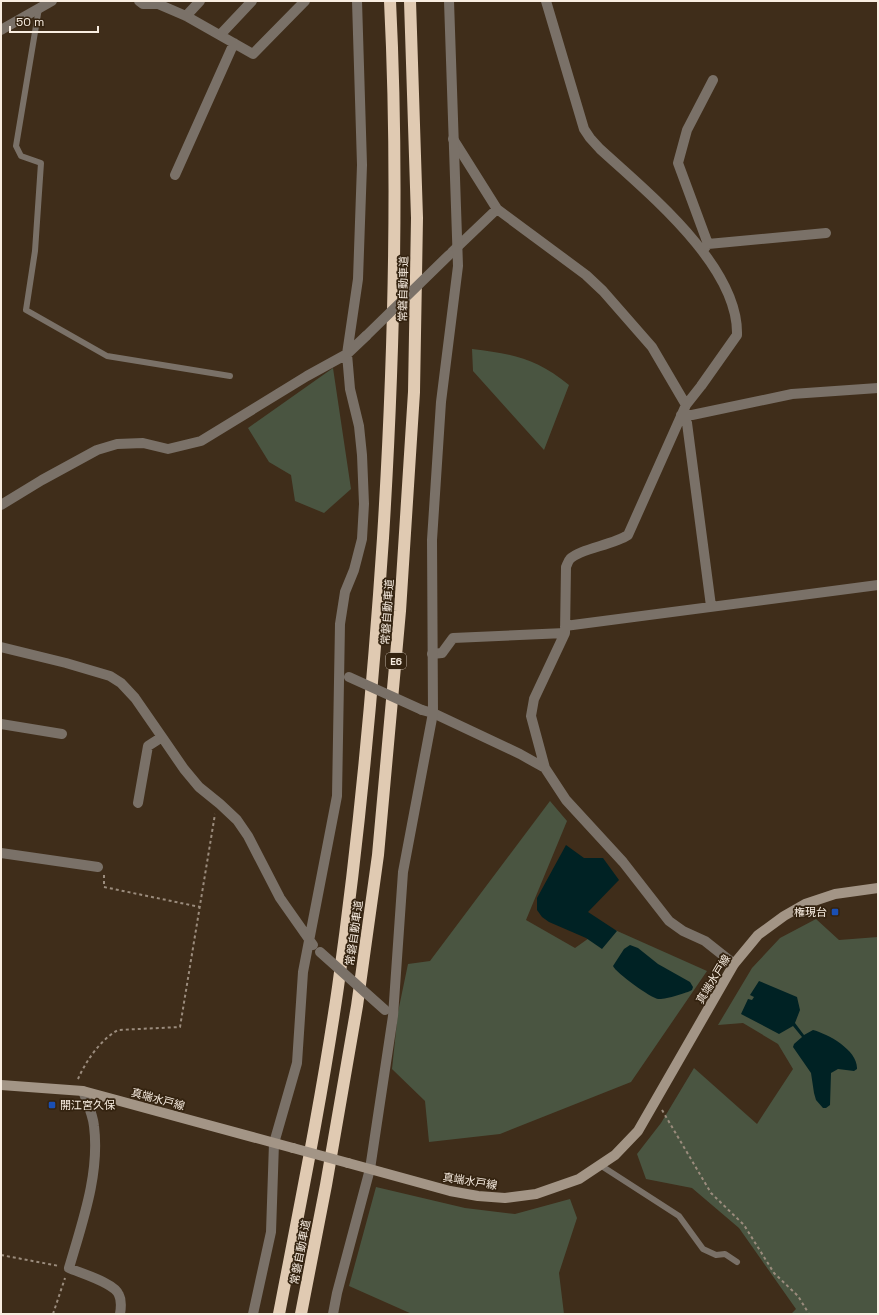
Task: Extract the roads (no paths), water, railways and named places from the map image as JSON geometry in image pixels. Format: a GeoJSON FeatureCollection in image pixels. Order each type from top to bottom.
{"type":"FeatureCollection","features":[{"type":"Feature","properties":{"kind":"highway","name":"常磐自動車道"},"geometry":{"type":"LineString","coordinates":[[279,1314],[306,1177],[337,990],[356,844],[378,619],[391,390],[393,321],[395,213],[390,1]]}},
{"type":"Feature","properties":{"kind":"highway","name":"常磐自動車道"},"geometry":{"type":"LineString","coordinates":[[301,1314],[326,1185],[358,998],[378,855],[400,611],[414,392],[417,218],[410,1]]}},
{"type":"Feature","properties":{"kind":"main road","name":"真端水戸線"},"geometry":{"type":"LineString","coordinates":[[1,1085],[78,1090],[450,1191],[478,1196],[505,1198],[536,1194],[579,1179],[620,1149],[638,1131],[734,964],[758,935],[784,916],[805,904],[835,894],[878,888]]}},
{"type":"Feature","properties":{"kind":"street"},"geometry":{"type":"LineString","coordinates":[[1,30],[52,1]]}},
{"type":"Feature","properties":{"kind":"street"},"geometry":{"type":"LineString","coordinates":[[139,1],[143,4],[158,4],[186,16],[254,54],[305,1]]}},
{"type":"Feature","properties":{"kind":"street"},"geometry":{"type":"LineString","coordinates":[[186,16],[200,1]]}},
{"type":"Feature","properties":{"kind":"street"},"geometry":{"type":"LineString","coordinates":[[220,35],[252,1]]}},
{"type":"Feature","properties":{"kind":"street"},"geometry":{"type":"LineString","coordinates":[[253,1314],[271,1232],[274,1143],[297,1063],[303,972],[337,796],[338,674],[341,618],[345,592],[354,570],[362,540],[364,504],[362,455],[359,426],[350,390],[348,354],[358,279],[361,195],[360,71],[357,1]]}},
{"type":"Feature","properties":{"kind":"street"},"geometry":{"type":"LineString","coordinates":[[333,1314],[337,1293],[370,1169],[404,872],[433,713],[432,540],[441,402],[458,266],[449,1]]}},
{"type":"Feature","properties":{"kind":"street"},"geometry":{"type":"LineString","coordinates":[[546,1],[582,121],[590,138],[705,248]]}},
{"type":"Feature","properties":{"kind":"street"},"geometry":{"type":"LineString","coordinates":[[175,175],[234,43]]}},
{"type":"Feature","properties":{"kind":"street"},"geometry":{"type":"LineString","coordinates":[[713,80],[687,130],[678,163],[705,248],[727,290],[737,325],[737,335],[686,405],[628,535],[620,540],[578,554],[570,559],[566,567],[565,630],[534,699],[531,716],[545,768],[566,800],[623,862],[669,921],[705,941],[734,964]]}},
{"type":"Feature","properties":{"kind":"street"},"geometry":{"type":"LineString","coordinates":[[453,139],[497,209],[586,276],[603,291],[652,347],[686,405]]}},
{"type":"Feature","properties":{"kind":"street"},"geometry":{"type":"LineString","coordinates":[[1,505],[42,480],[97,450],[117,444],[143,443],[168,449],[201,441],[307,376],[348,354],[497,209]]}},
{"type":"Feature","properties":{"kind":"street"},"geometry":{"type":"LineString","coordinates":[[705,248],[826,233]]}},
{"type":"Feature","properties":{"kind":"street"},"geometry":{"type":"LineString","coordinates":[[681,415],[692,415],[792,394],[878,388]]}},
{"type":"Feature","properties":{"kind":"street"},"geometry":{"type":"LineString","coordinates":[[681,415],[687,423],[711,606]]}},
{"type":"Feature","properties":{"kind":"street"},"geometry":{"type":"LineString","coordinates":[[432,654],[442,653],[453,638],[565,630],[711,606],[878,585]]}},
{"type":"Feature","properties":{"kind":"street"},"geometry":{"type":"LineString","coordinates":[[1,647],[66,663],[110,676],[121,683],[135,698],[184,769],[199,787],[237,820],[248,836],[280,898],[310,942],[389,1013]]}},
{"type":"Feature","properties":{"kind":"street"},"geometry":{"type":"LineString","coordinates":[[338,674],[349,677],[422,710],[433,713],[520,754],[545,768]]}},
{"type":"Feature","properties":{"kind":"street"},"geometry":{"type":"LineString","coordinates":[[1,724],[62,734]]}},
{"type":"Feature","properties":{"kind":"street"},"geometry":{"type":"LineString","coordinates":[[138,803],[148,746],[162,737]]}},
{"type":"Feature","properties":{"kind":"street"},"geometry":{"type":"LineString","coordinates":[[1,853],[98,867]]}},
{"type":"Feature","properties":{"kind":"street"},"geometry":{"type":"LineString","coordinates":[[78,1090],[94,1124],[96,1143],[89,1200],[69,1268],[110,1285],[119,1293],[121,1303],[120,1314]]}},
{"type":"Feature","properties":{"kind":"lane"},"geometry":{"type":"LineString","coordinates":[[39,8],[16,146],[21,156],[41,163],[35,251],[26,310],[107,356],[230,376]]}},
{"type":"Feature","properties":{"kind":"lane"},"geometry":{"type":"LineString","coordinates":[[600,1165],[679,1216],[703,1249],[716,1255],[726,1254],[738,1262]]}},
{"type":"Feature","properties":{"kind":"water"},"geometry":{"type":"Polygon","coordinates":[[[566,845],[584,858],[603,858],[619,880],[588,912],[617,931],[602,949],[586,938],[549,922],[542,917],[537,910],[537,898],[566,845]]]}},
{"type":"Feature","properties":{"kind":"water"},"geometry":{"type":"Polygon","coordinates":[[[630,945],[638,948],[658,964],[690,982],[693,987],[692,990],[675,996],[658,999],[634,985],[620,974],[613,966],[624,949],[630,945]]]}},
{"type":"Feature","properties":{"kind":"water"},"geometry":{"type":"Polygon","coordinates":[[[759,981],[797,997],[800,1010],[795,1023],[804,1035],[813,1030],[819,1032],[834,1039],[853,1055],[857,1069],[854,1071],[838,1069],[831,1073],[830,1105],[826,1108],[823,1108],[816,1100],[811,1073],[793,1047],[794,1044],[802,1037],[793,1026],[779,1034],[741,1014],[748,999],[752,1000],[754,997],[750,995],[759,981]]]}},
{"type":"Feature","properties":{"kind":"place","name":"権現台"},"geometry":{"type":"Point","coordinates":[835,912]}},
{"type":"Feature","properties":{"kind":"place","name":"開江宮久保"},"geometry":{"type":"Point","coordinates":[52,1105]}}]}
